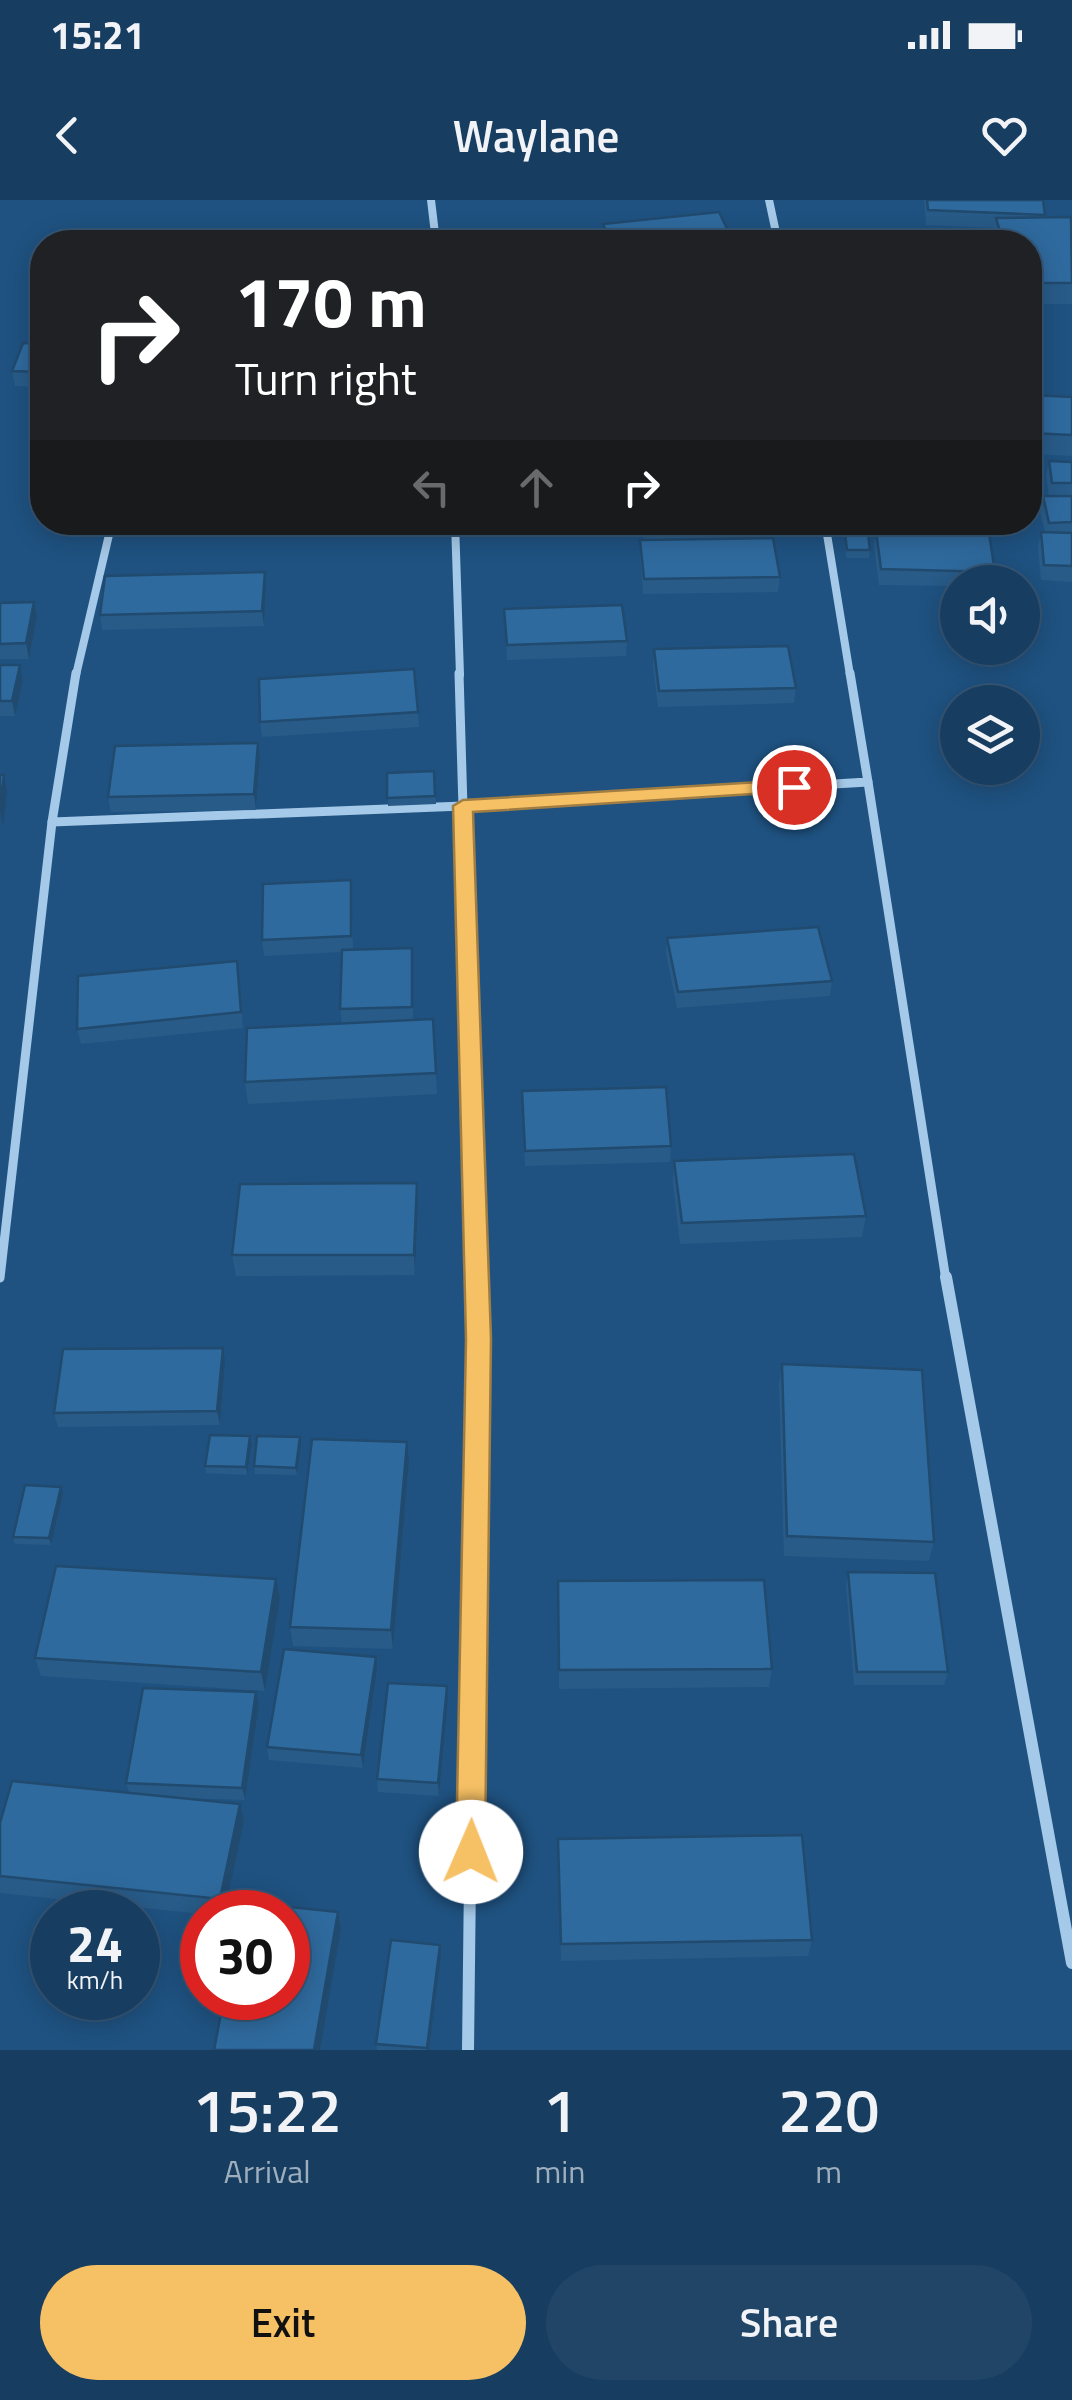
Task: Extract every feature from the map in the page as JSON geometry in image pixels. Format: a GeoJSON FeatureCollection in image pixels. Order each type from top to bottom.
{"type":"FeatureCollection","features":[{"type":"Feature","properties":{"kind":"street"},"geometry":{"type":"LineString","coordinates":[[431,200],[435,230]]}},
{"type":"Feature","properties":{"kind":"street"},"geometry":{"type":"LineString","coordinates":[[769,200],[775,230]]}},
{"type":"Feature","properties":{"kind":"street"},"geometry":{"type":"LineString","coordinates":[[0,1278],[52,822],[79,654],[109,535]]}},
{"type":"Feature","properties":{"kind":"street"},"geometry":{"type":"LineString","coordinates":[[455,535],[478,1339],[468,2050]]}},
{"type":"Feature","properties":{"kind":"street"},"geometry":{"type":"LineString","coordinates":[[828,535],[960,1366],[1072,1963]]}},
{"type":"Feature","properties":{"kind":"street"},"geometry":{"type":"LineString","coordinates":[[52,822],[463,806],[868,782]]}},
{"type":"Feature","properties":{"kind":"building"},"geometry":{"type":"Polygon","coordinates":[[[927,200],[1043,200],[1045,215],[928,210],[927,200]]]}},
{"type":"Feature","properties":{"kind":"building"},"geometry":{"type":"Polygon","coordinates":[[[719,212],[728,230],[606,230],[603,224],[719,212]]]}},
{"type":"Feature","properties":{"kind":"building"},"geometry":{"type":"Polygon","coordinates":[[[1071,217],[1072,283],[1042,283],[1042,230],[1000,230],[996,218],[1071,217]]]}},
{"type":"Feature","properties":{"kind":"building"},"geometry":{"type":"Polygon","coordinates":[[[23,343],[30,343],[30,372],[12,371],[23,343]]]}},
{"type":"Feature","properties":{"kind":"building"},"geometry":{"type":"Polygon","coordinates":[[[1042,396],[1072,397],[1072,435],[1042,434],[1042,396]]]}},
{"type":"Feature","properties":{"kind":"building"},"geometry":{"type":"Polygon","coordinates":[[[1049,461],[1072,462],[1072,483],[1052,483],[1049,461]]]}},
{"type":"Feature","properties":{"kind":"building"},"geometry":{"type":"Polygon","coordinates":[[[1043,496],[1072,496],[1072,522],[1049,523],[1043,496]]]}},
{"type":"Feature","properties":{"kind":"building"},"geometry":{"type":"Polygon","coordinates":[[[1042,532],[1072,533],[1072,566],[1044,565],[1042,532]]]}},
{"type":"Feature","properties":{"kind":"building"},"geometry":{"type":"Polygon","coordinates":[[[845,535],[868,535],[870,550],[847,550],[845,535]]]}},
{"type":"Feature","properties":{"kind":"building"},"geometry":{"type":"Polygon","coordinates":[[[877,535],[989,535],[994,565],[940,565],[940,571],[881,569],[877,535]]]}},
{"type":"Feature","properties":{"kind":"building"},"geometry":{"type":"Polygon","coordinates":[[[773,538],[780,577],[644,579],[640,540],[773,538]]]}},
{"type":"Feature","properties":{"kind":"building"},"geometry":{"type":"Polygon","coordinates":[[[265,572],[262,611],[100,615],[105,576],[265,572]]]}},
{"type":"Feature","properties":{"kind":"building"},"geometry":{"type":"Polygon","coordinates":[[[34,602],[26,643],[0,644],[0,603],[34,602]]]}},
{"type":"Feature","properties":{"kind":"building"},"geometry":{"type":"Polygon","coordinates":[[[622,605],[627,641],[507,645],[504,609],[622,605]]]}},
{"type":"Feature","properties":{"kind":"building"},"geometry":{"type":"Polygon","coordinates":[[[788,646],[796,688],[659,691],[654,649],[788,646]]]}},
{"type":"Feature","properties":{"kind":"building"},"geometry":{"type":"Polygon","coordinates":[[[0,665],[20,665],[12,701],[0,701],[0,665]]]}},
{"type":"Feature","properties":{"kind":"building"},"geometry":{"type":"Polygon","coordinates":[[[414,669],[418,712],[260,722],[259,679],[414,669]]]}},
{"type":"Feature","properties":{"kind":"building"},"geometry":{"type":"Polygon","coordinates":[[[258,743],[254,794],[108,797],[115,746],[258,743]]]}},
{"type":"Feature","properties":{"kind":"building"},"geometry":{"type":"Polygon","coordinates":[[[434,771],[435,796],[387,798],[387,773],[434,771]]]}},
{"type":"Feature","properties":{"kind":"building"},"geometry":{"type":"Polygon","coordinates":[[[0,775],[4,775],[0,810],[0,775]]]}},
{"type":"Feature","properties":{"kind":"building"},"geometry":{"type":"Polygon","coordinates":[[[351,880],[351,936],[262,940],[263,884],[351,880]]]}},
{"type":"Feature","properties":{"kind":"building"},"geometry":{"type":"Polygon","coordinates":[[[818,927],[832,981],[678,992],[667,938],[818,927]]]}},
{"type":"Feature","properties":{"kind":"building"},"geometry":{"type":"Polygon","coordinates":[[[412,948],[412,1007],[340,1009],[342,950],[412,948]]]}},
{"type":"Feature","properties":{"kind":"building"},"geometry":{"type":"Polygon","coordinates":[[[237,961],[241,1012],[77,1029],[78,976],[237,961]]]}},
{"type":"Feature","properties":{"kind":"building"},"geometry":{"type":"Polygon","coordinates":[[[433,1019],[436,1073],[245,1082],[247,1028],[433,1019]]]}},
{"type":"Feature","properties":{"kind":"building"},"geometry":{"type":"Polygon","coordinates":[[[666,1087],[671,1146],[525,1151],[522,1091],[666,1087]]]}},
{"type":"Feature","properties":{"kind":"building"},"geometry":{"type":"Polygon","coordinates":[[[854,1154],[866,1216],[682,1223],[674,1161],[854,1154]]]}},
{"type":"Feature","properties":{"kind":"building"},"geometry":{"type":"Polygon","coordinates":[[[417,1183],[414,1255],[232,1255],[240,1184],[417,1183]]]}},
{"type":"Feature","properties":{"kind":"building"},"geometry":{"type":"Polygon","coordinates":[[[223,1348],[217,1411],[54,1413],[63,1349],[223,1348]]]}},
{"type":"Feature","properties":{"kind":"building"},"geometry":{"type":"Polygon","coordinates":[[[782,1364],[922,1370],[934,1542],[787,1536],[782,1364]]]}},
{"type":"Feature","properties":{"kind":"building"},"geometry":{"type":"Polygon","coordinates":[[[210,1435],[250,1436],[246,1467],[205,1466],[210,1435]]]}},
{"type":"Feature","properties":{"kind":"building"},"geometry":{"type":"Polygon","coordinates":[[[257,1436],[300,1437],[296,1468],[254,1466],[257,1436]]]}},
{"type":"Feature","properties":{"kind":"building"},"geometry":{"type":"Polygon","coordinates":[[[312,1439],[407,1442],[391,1630],[290,1627],[312,1439]]]}},
{"type":"Feature","properties":{"kind":"building"},"geometry":{"type":"Polygon","coordinates":[[[25,1485],[61,1487],[49,1538],[13,1537],[25,1485]]]}},
{"type":"Feature","properties":{"kind":"building"},"geometry":{"type":"Polygon","coordinates":[[[56,1566],[276,1579],[261,1672],[35,1658],[56,1566]]]}},
{"type":"Feature","properties":{"kind":"building"},"geometry":{"type":"Polygon","coordinates":[[[848,1572],[935,1573],[948,1672],[857,1672],[848,1572]]]}},
{"type":"Feature","properties":{"kind":"building"},"geometry":{"type":"Polygon","coordinates":[[[764,1580],[772,1669],[559,1670],[558,1581],[764,1580]]]}},
{"type":"Feature","properties":{"kind":"building"},"geometry":{"type":"Polygon","coordinates":[[[284,1649],[376,1657],[361,1755],[267,1747],[284,1649]]]}},
{"type":"Feature","properties":{"kind":"building"},"geometry":{"type":"Polygon","coordinates":[[[388,1683],[447,1686],[438,1783],[377,1779],[388,1683]]]}},
{"type":"Feature","properties":{"kind":"building"},"geometry":{"type":"Polygon","coordinates":[[[143,1688],[256,1692],[242,1788],[126,1783],[143,1688]]]}},
{"type":"Feature","properties":{"kind":"building"},"geometry":{"type":"Polygon","coordinates":[[[12,1781],[240,1804],[222,1890],[180,1890],[180,1895],[0,1876],[0,1823],[12,1781]]]}},
{"type":"Feature","properties":{"kind":"building"},"geometry":{"type":"Polygon","coordinates":[[[802,1835],[812,1940],[561,1944],[558,1839],[802,1835]]]}},
{"type":"Feature","properties":{"kind":"building"},"geometry":{"type":"Polygon","coordinates":[[[310,1909],[338,1912],[314,2050],[214,2050],[220,2020],[310,2020],[310,1909]]]}},
{"type":"Feature","properties":{"kind":"building"},"geometry":{"type":"Polygon","coordinates":[[[391,1940],[440,1945],[427,2048],[376,2044],[391,1940]]]}},
{"type":"Feature","properties":{"kind":"route"},"geometry":{"type":"LineString","coordinates":[[471,1852],[478,1339],[463,806],[794,787]]}}]}
